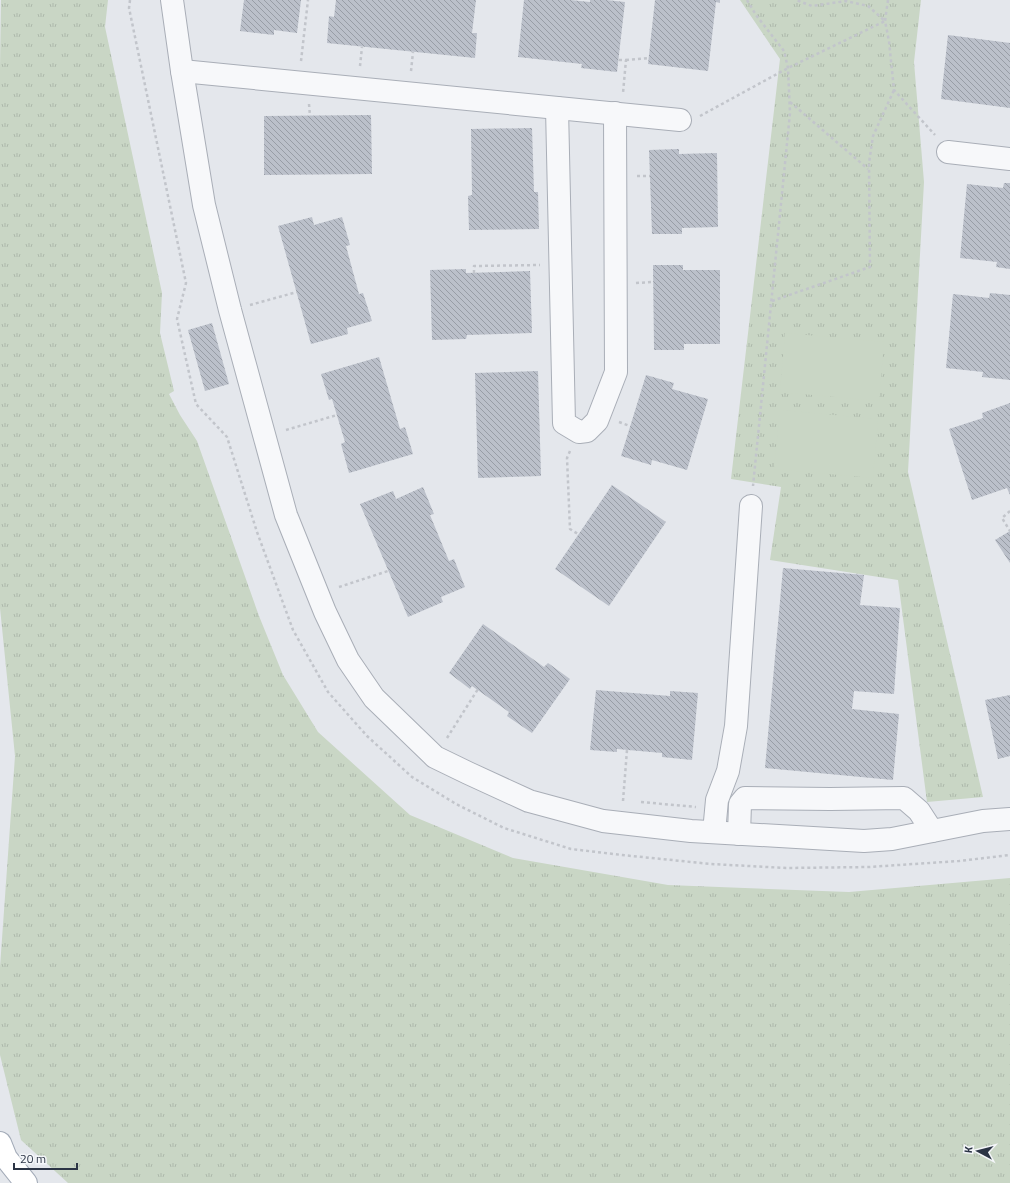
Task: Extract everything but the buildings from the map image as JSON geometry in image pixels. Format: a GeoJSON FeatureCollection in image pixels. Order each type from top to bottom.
{"type":"FeatureCollection","features":[{"type":"Feature","properties":{"kind":"main road"},"geometry":{"type":"LineString","coordinates":[[0,1143],[6,1158],[26,1183]]}},
{"type":"Feature","properties":{"kind":"street"},"geometry":{"type":"LineString","coordinates":[[172,0],[204,205],[230,310],[286,515],[318,595],[348,660],[374,698],[435,757],[468,774],[529,801],[602,821],[691,831],[864,841],[892,839],[983,821],[1010,819]]}},
{"type":"Feature","properties":{"kind":"street"},"geometry":{"type":"LineString","coordinates":[[182,71],[680,120]]}},
{"type":"Feature","properties":{"kind":"street"},"geometry":{"type":"LineString","coordinates":[[557,108],[564,423],[579,432],[587,431],[597,421],[616,372],[618,114]]}},
{"type":"Feature","properties":{"kind":"street"},"geometry":{"type":"LineString","coordinates":[[948,152],[1010,159]]}},
{"type":"Feature","properties":{"kind":"street"},"geometry":{"type":"LineString","coordinates":[[714,832],[717,800],[728,771],[736,726],[751,506]]}},
{"type":"Feature","properties":{"kind":"street"},"geometry":{"type":"LineString","coordinates":[[739,834],[740,804],[745,798],[904,798],[919,811],[932,831]]}},
{"type":"Feature","properties":{"kind":"path"},"geometry":{"type":"LineString","coordinates":[[130,0],[129,8],[186,283],[177,319],[196,404],[227,437],[257,532],[292,630],[328,692],[367,736],[412,777],[456,804],[504,828],[572,849],[711,864],[786,868],[869,867],[958,861],[1010,855]]}},
{"type":"Feature","properties":{"kind":"path"},"geometry":{"type":"LineString","coordinates":[[298,83],[308,0]]}},
{"type":"Feature","properties":{"kind":"path"},"geometry":{"type":"LineString","coordinates":[[747,0],[756,15],[784,51],[788,68],[790,101],[772,301],[751,506]]}},
{"type":"Feature","properties":{"kind":"path"},"geometry":{"type":"LineString","coordinates":[[796,0],[812,6],[846,0],[868,6],[885,21]]}},
{"type":"Feature","properties":{"kind":"path"},"geometry":{"type":"LineString","coordinates":[[772,301],[870,267],[869,169],[873,136],[894,90],[889,41],[885,21],[888,0]]}},
{"type":"Feature","properties":{"kind":"path"},"geometry":{"type":"LineString","coordinates":[[680,120],[700,116],[788,68],[885,21]]}},
{"type":"Feature","properties":{"kind":"path"},"geometry":{"type":"LineString","coordinates":[[619,60],[649,58]]}},
{"type":"Feature","properties":{"kind":"path"},"geometry":{"type":"LineString","coordinates":[[618,114],[626,60]]}},
{"type":"Feature","properties":{"kind":"path"},"geometry":{"type":"LineString","coordinates":[[894,90],[928,127],[948,152]]}},
{"type":"Feature","properties":{"kind":"path"},"geometry":{"type":"LineString","coordinates":[[790,101],[869,169]]}},
{"type":"Feature","properties":{"kind":"path"},"geometry":{"type":"LineString","coordinates":[[474,273],[474,266],[560,264]]}},
{"type":"Feature","properties":{"kind":"path"},"geometry":{"type":"LineString","coordinates":[[230,310],[297,292]]}},
{"type":"Feature","properties":{"kind":"path"},"geometry":{"type":"LineString","coordinates":[[264,436],[337,415]]}},
{"type":"Feature","properties":{"kind":"path"},"geometry":{"type":"LineString","coordinates":[[578,534],[570,529],[567,458],[579,432]]}},
{"type":"Feature","properties":{"kind":"path"},"geometry":{"type":"LineString","coordinates":[[1010,511],[1002,518],[1010,531]]}},
{"type":"Feature","properties":{"kind":"path"},"geometry":{"type":"LineString","coordinates":[[318,595],[388,571]]}},
{"type":"Feature","properties":{"kind":"path"},"geometry":{"type":"LineString","coordinates":[[435,757],[478,690]]}},
{"type":"Feature","properties":{"kind":"path"},"geometry":{"type":"LineString","coordinates":[[441,734],[454,741]]}},
{"type":"Feature","properties":{"kind":"path"},"geometry":{"type":"LineString","coordinates":[[622,823],[627,750]]}},
{"type":"Feature","properties":{"kind":"path"},"geometry":{"type":"LineString","coordinates":[[617,799],[623,800]]}},
{"type":"Feature","properties":{"kind":"path"},"geometry":{"type":"LineString","coordinates":[[639,801],[716,809]]}},
{"type":"Feature","properties":{"kind":"green space"},"geometry":{"type":"Polygon","coordinates":[[[1,0],[108,0],[105,27],[162,293],[160,333],[174,391],[169,394],[180,415],[197,441],[259,616],[283,675],[318,732],[410,815],[513,858],[668,885],[849,892],[1010,878],[1010,1183],[68,1183],[21,1140],[0,1055],[0,967],[15,756],[0,608],[1,0]]]}},
{"type":"Feature","properties":{"kind":"green space"},"geometry":{"type":"Polygon","coordinates":[[[740,0],[921,0],[914,62],[924,182],[908,472],[983,797],[927,802],[898,580],[770,560],[781,487],[731,479],[780,59],[740,0]]]}},
{"type":"Feature","properties":{"kind":"green space"},"geometry":{"type":"Polygon","coordinates":[[[785,333],[884,342],[879,401],[780,392],[785,333]]]}},
{"type":"Feature","properties":{"kind":"green space"},"geometry":{"type":"Polygon","coordinates":[[[780,410],[878,419],[873,478],[774,469],[780,410]]]}}]}
